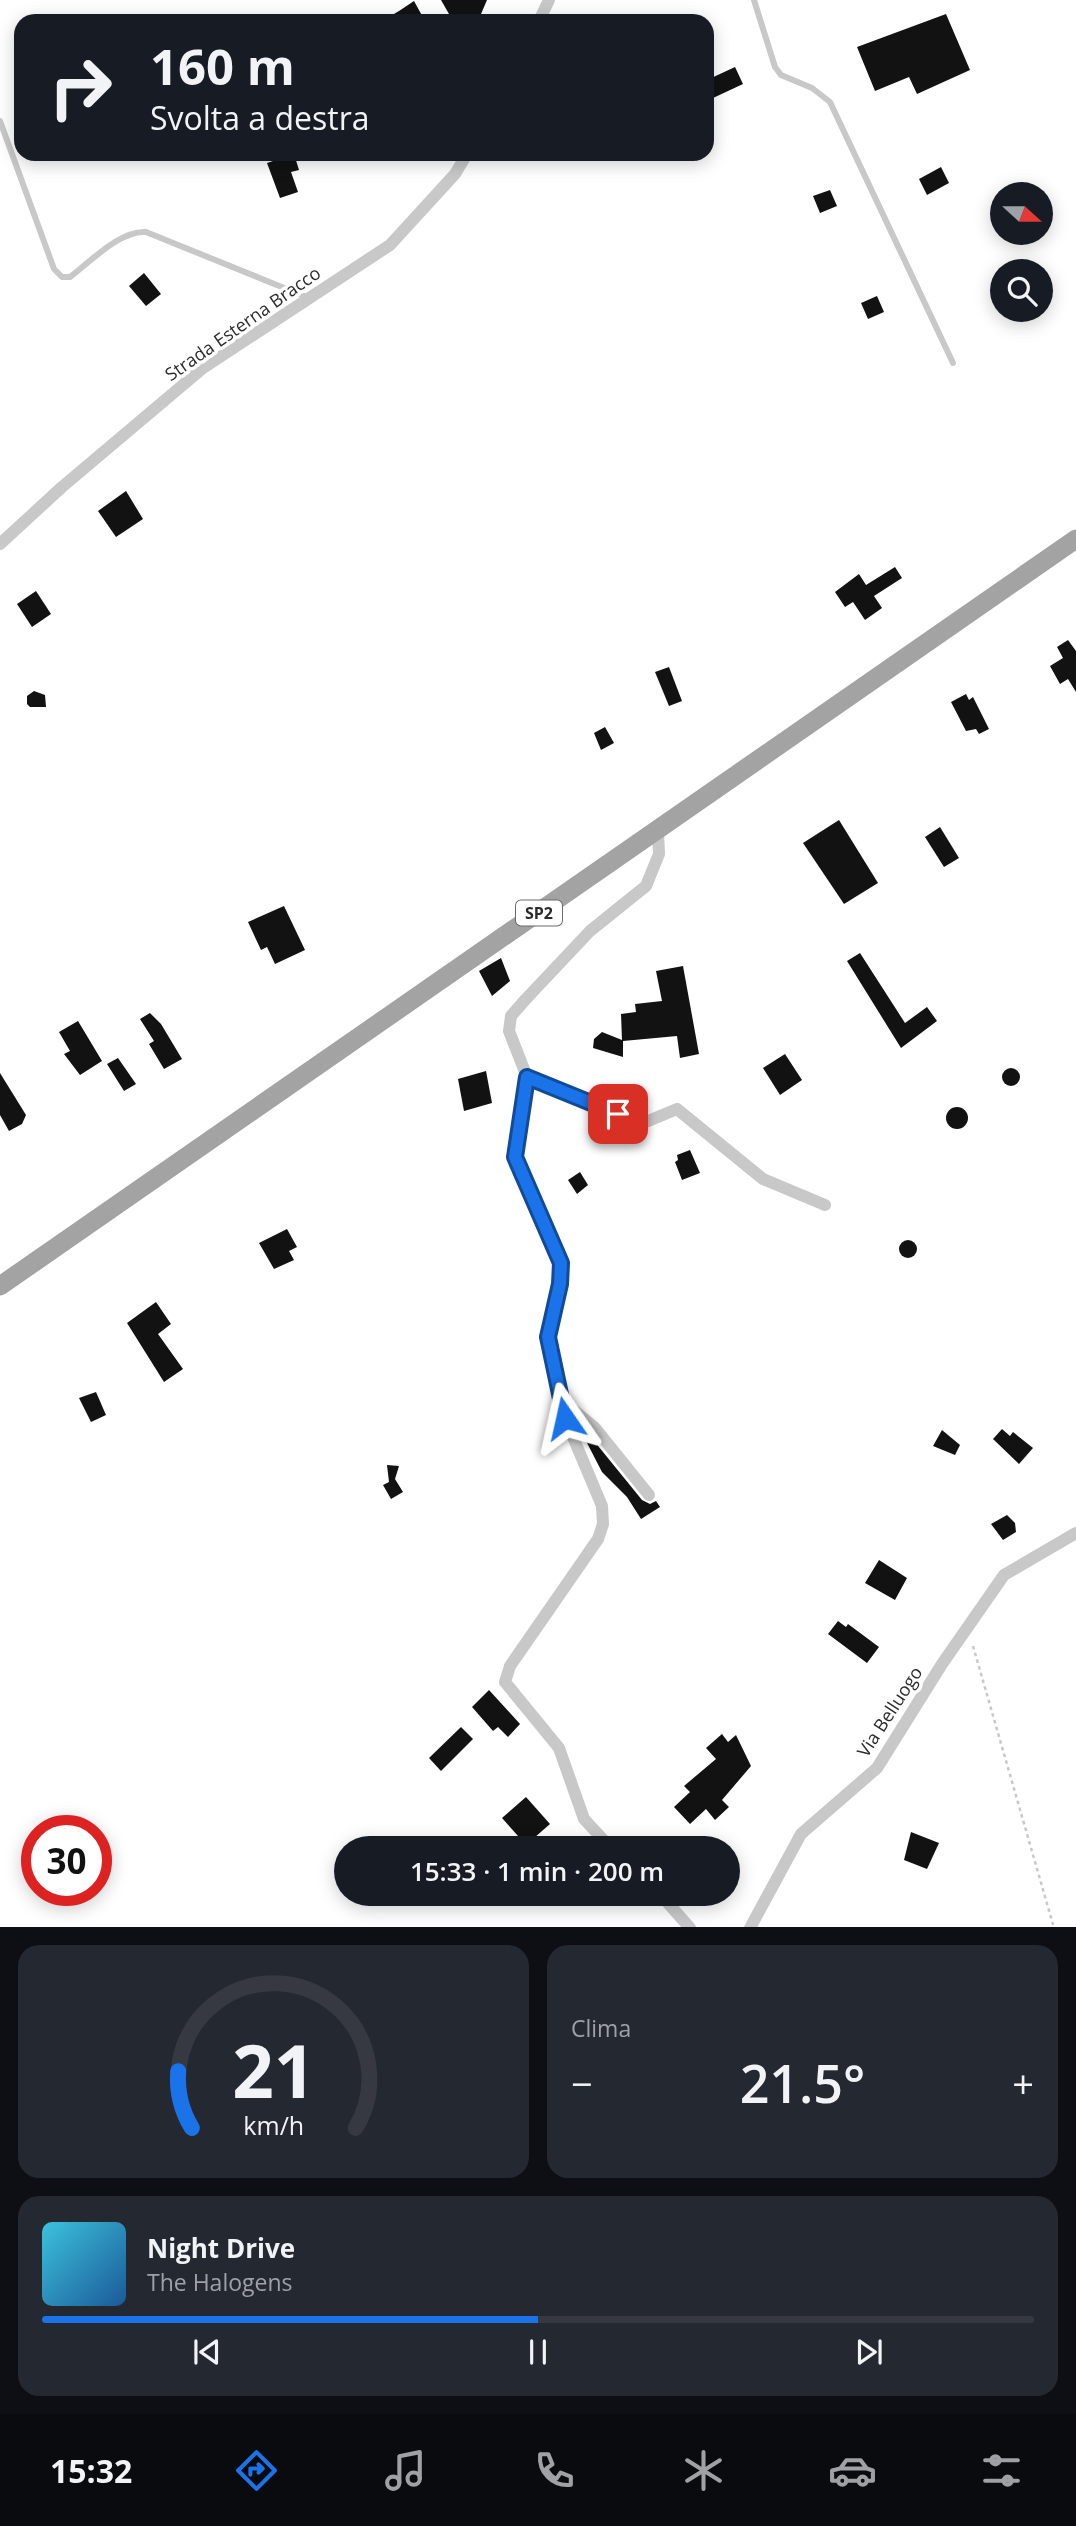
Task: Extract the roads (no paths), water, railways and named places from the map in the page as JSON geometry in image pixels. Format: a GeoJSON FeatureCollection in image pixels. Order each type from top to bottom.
{"type":"FeatureCollection","features":[{"type":"Feature","properties":{"kind":"main road","name":"SP2"},"geometry":{"type":"LineString","coordinates":[[0,1286],[1076,539]]}},
{"type":"Feature","properties":{"kind":"street","name":"Strada Esterna Bracco"},"geometry":{"type":"LineString","coordinates":[[0,544],[62,487],[203,368],[390,245],[455,174],[463,161]]}},
{"type":"Feature","properties":{"kind":"street"},"geometry":{"type":"LineString","coordinates":[[600,1836],[584,1819],[559,1748],[505,1682],[510,1666],[598,1539],[603,1524],[602,1506],[565,1418],[548,1337],[560,1284],[561,1263],[515,1157],[527,1077],[509,1031],[511,1016],[590,931],[646,886],[659,854],[659,831]]}},
{"type":"Feature","properties":{"kind":"street"},"geometry":{"type":"LineString","coordinates":[[527,1077],[641,1124],[677,1109],[763,1179],[825,1205]]}},
{"type":"Feature","properties":{"kind":"street"},"geometry":{"type":"LineString","coordinates":[[561,1400],[596,1427],[649,1494]]}},
{"type":"Feature","properties":{"kind":"street","name":"Via Belluogo"},"geometry":{"type":"LineString","coordinates":[[750,1927],[801,1834],[877,1768],[942,1664],[1004,1575],[1076,1533]]}},
{"type":"Feature","properties":{"kind":"street"},"geometry":{"type":"LineString","coordinates":[[671,1906],[690,1927]]}},
{"type":"Feature","properties":{"kind":"lane"},"geometry":{"type":"LineString","coordinates":[[754,0],[775,67],[781,75],[812,88],[830,102],[953,363]]}},
{"type":"Feature","properties":{"kind":"lane"},"geometry":{"type":"LineString","coordinates":[[0,121],[14,159]]}},
{"type":"Feature","properties":{"kind":"lane"},"geometry":{"type":"LineString","coordinates":[[15,161],[54,269],[62,276],[70,277],[136,231],[146,232],[285,286],[309,298]]}}]}
